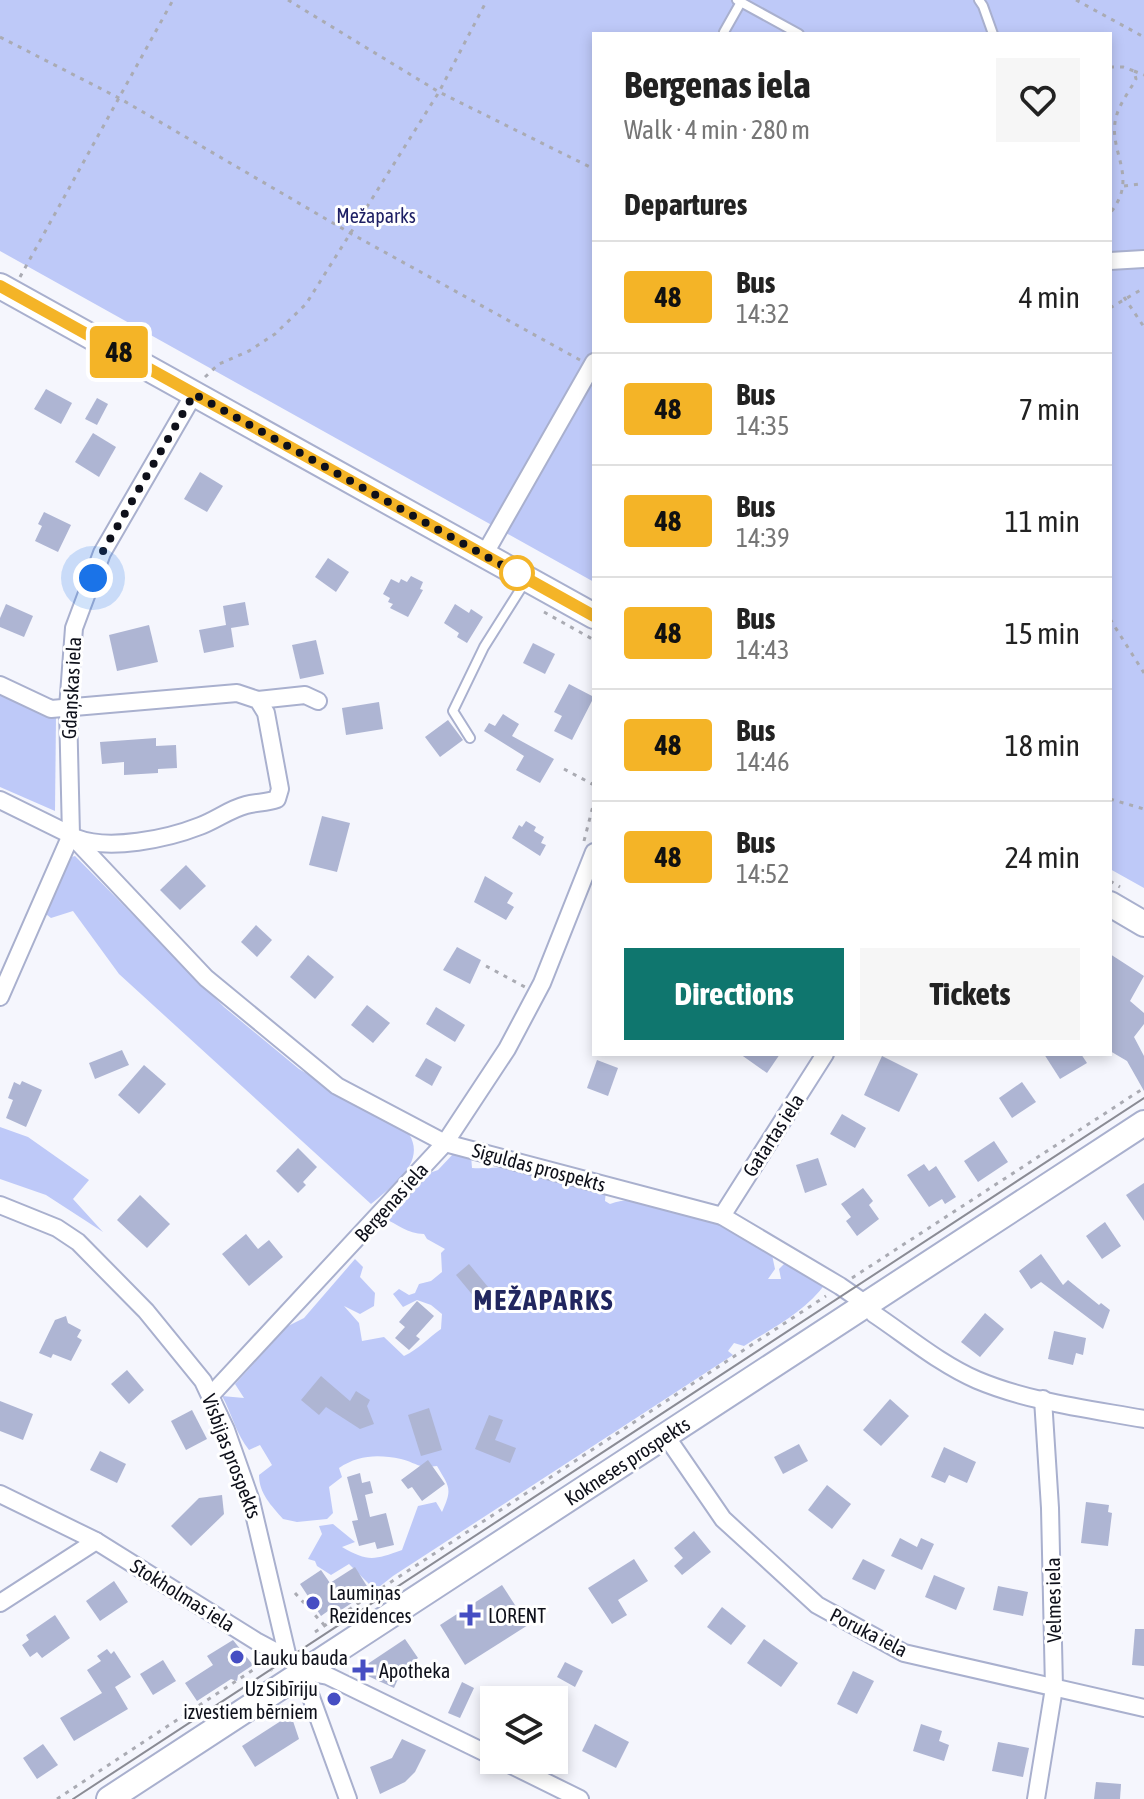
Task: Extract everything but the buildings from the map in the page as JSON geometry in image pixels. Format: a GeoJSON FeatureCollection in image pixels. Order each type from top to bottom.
{"type":"FeatureCollection","features":[{"type":"Feature","properties":{"kind":"street"},"geometry":{"type":"LineString","coordinates":[[1112,261],[1144,259]]}},
{"type":"Feature","properties":{"kind":"street"},"geometry":{"type":"LineString","coordinates":[[10,282],[592,615]]}},
{"type":"Feature","properties":{"kind":"street"},"geometry":{"type":"LineString","coordinates":[[484,555],[592,366]]}},
{"type":"Feature","properties":{"kind":"street","name":"Gdaņskas iela"},"geometry":{"type":"LineString","coordinates":[[0,997],[71,835],[68,708],[74,628],[102,553],[198,387]]}},
{"type":"Feature","properties":{"kind":"street"},"geometry":{"type":"LineString","coordinates":[[0,685],[51,709],[237,693],[258,700],[305,695],[318,701]]}},
{"type":"Feature","properties":{"kind":"street"},"geometry":{"type":"LineString","coordinates":[[71,835],[91,844],[160,839],[201,826],[247,804],[277,799],[280,789],[269,728],[266,713],[258,700]]}},
{"type":"Feature","properties":{"kind":"street","name":"Siguldas prospekts"},"geometry":{"type":"LineString","coordinates":[[0,800],[71,835],[206,978],[337,1086],[445,1143],[722,1216],[840,1286],[866,1304],[874,1314],[953,1367],[1004,1390],[1144,1419]]}},
{"type":"Feature","properties":{"kind":"street","name":"Bergenas iela"},"geometry":{"type":"LineString","coordinates":[[211,1395],[445,1143],[507,1049],[542,983],[587,851]]}},
{"type":"Feature","properties":{"kind":"street"},"geometry":{"type":"LineString","coordinates":[[1112,905],[1144,924]]}},
{"type":"Feature","properties":{"kind":"street","name":"Gatartas iela"},"geometry":{"type":"LineString","coordinates":[[722,1216],[824,1056]]}},
{"type":"Feature","properties":{"kind":"street","name":"Kokneses prospekts"},"geometry":{"type":"LineString","coordinates":[[109,1799],[297,1665],[666,1436],[1144,1123]]}},
{"type":"Feature","properties":{"kind":"street","name":"Visbijas prospekts"},"geometry":{"type":"LineString","coordinates":[[0,1205],[57,1228],[91,1253],[178,1348],[211,1395],[257,1520],[297,1665],[348,1799]]}},
{"type":"Feature","properties":{"kind":"street","name":"Velmes iela"},"geometry":{"type":"LineString","coordinates":[[1036,1799],[1054,1688],[1051,1522],[1043,1399]]}},
{"type":"Feature","properties":{"kind":"street","name":"Poruka iela"},"geometry":{"type":"LineString","coordinates":[[666,1436],[723,1519],[817,1605],[904,1653],[1144,1708]]}},
{"type":"Feature","properties":{"kind":"street","name":"Stokholmas iela"},"geometry":{"type":"LineString","coordinates":[[0,1494],[96,1541],[297,1665],[328,1676],[480,1750]]}},
{"type":"Feature","properties":{"kind":"street"},"geometry":{"type":"LineString","coordinates":[[0,1603],[96,1541]]}},
{"type":"Feature","properties":{"kind":"street"},"geometry":{"type":"LineString","coordinates":[[529,1774],[580,1799]]}},
{"type":"Feature","properties":{"kind":"lane"},"geometry":{"type":"LineString","coordinates":[[979,0],[992,32]]}},
{"type":"Feature","properties":{"kind":"lane"},"geometry":{"type":"LineString","coordinates":[[724,32],[739,1],[795,32]]}},
{"type":"Feature","properties":{"kind":"lane"},"geometry":{"type":"LineString","coordinates":[[470,738],[453,711],[484,647],[527,579]]}},
{"type":"Feature","properties":{"kind":"path"},"geometry":{"type":"LineString","coordinates":[[10,282],[173,0]]}},
{"type":"Feature","properties":{"kind":"path"},"geometry":{"type":"LineString","coordinates":[[198,387],[219,364],[249,351],[292,320],[306,304],[439,92],[487,0]]}},
{"type":"Feature","properties":{"kind":"path"},"geometry":{"type":"LineString","coordinates":[[1076,0],[1144,37]]}},
{"type":"Feature","properties":{"kind":"path"},"geometry":{"type":"LineString","coordinates":[[289,1],[439,92],[592,168]]}},
{"type":"Feature","properties":{"kind":"path"},"geometry":{"type":"LineString","coordinates":[[0,37],[119,98],[350,233],[592,363]]}},
{"type":"Feature","properties":{"kind":"path"},"geometry":{"type":"LineString","coordinates":[[1112,67],[1123,67],[1144,75]]}},
{"type":"Feature","properties":{"kind":"path"},"geometry":{"type":"LineString","coordinates":[[1112,210],[1124,186],[1115,138],[1116,114],[1136,79],[1134,71]]}},
{"type":"Feature","properties":{"kind":"path"},"geometry":{"type":"LineString","coordinates":[[1124,186],[1141,184]]}},
{"type":"Feature","properties":{"kind":"path"},"geometry":{"type":"LineString","coordinates":[[1112,306],[1144,288]]}},
{"type":"Feature","properties":{"kind":"path"},"geometry":{"type":"LineString","coordinates":[[1124,297],[1144,327]]}},
{"type":"Feature","properties":{"kind":"path"},"geometry":{"type":"LineString","coordinates":[[542,611],[592,639]]}},
{"type":"Feature","properties":{"kind":"path"},"geometry":{"type":"LineString","coordinates":[[1112,622],[1144,673]]}},
{"type":"Feature","properties":{"kind":"path"},"geometry":{"type":"LineString","coordinates":[[564,769],[592,784]]}},
{"type":"Feature","properties":{"kind":"path"},"geometry":{"type":"LineString","coordinates":[[1112,800],[1144,809]]}},
{"type":"Feature","properties":{"kind":"path"},"geometry":{"type":"LineString","coordinates":[[587,851],[592,816]]}},
{"type":"Feature","properties":{"kind":"path"},"geometry":{"type":"LineString","coordinates":[[486,966],[523,986],[529,977]]}},
{"type":"Feature","properties":{"kind":"path"},"geometry":{"type":"LineString","coordinates":[[315,1632],[1144,1088]]}},
{"type":"Feature","properties":{"kind":"path"},"geometry":{"type":"LineString","coordinates":[[295,1593],[325,1626]]}},
{"type":"Feature","properties":{"kind":"path"},"geometry":{"type":"LineString","coordinates":[[57,1799],[265,1662]]}},
{"type":"Feature","properties":{"kind":"path"},"geometry":{"type":"LineString","coordinates":[[290,1717],[295,1696]]}},
{"type":"Feature","properties":{"kind":"green space","name":"Mežaparks"},"geometry":{"type":"Polygon","coordinates":[[[0,0],[1144,0],[1144,888],[1112,870],[1112,32],[592,32],[592,581],[0,251],[0,0]]]}},
{"type":"Feature","properties":{"kind":"green space"},"geometry":{"type":"Polygon","coordinates":[[[0,693],[56,717],[55,811],[0,787],[0,693]]]}},
{"type":"Feature","properties":{"kind":"green space"},"geometry":{"type":"Polygon","coordinates":[[[75,856],[224,1007],[299,1069],[409,1134],[413,1155],[397,1182],[371,1204],[119,974],[73,911],[51,918],[42,911],[65,859],[75,856]]]}},
{"type":"Feature","properties":{"kind":"green space"},"geometry":{"type":"Polygon","coordinates":[[[0,1127],[28,1137],[89,1180],[73,1199],[103,1232],[46,1195],[0,1179],[0,1127]]]}},
{"type":"Feature","properties":{"kind":"green space"},"geometry":{"type":"Polygon","coordinates":[[[454,1153],[471,1155],[472,1168],[518,1168],[583,1187],[606,1189],[605,1201],[610,1204],[628,1200],[648,1201],[692,1213],[771,1250],[775,1269],[768,1279],[781,1279],[779,1269],[784,1264],[795,1265],[826,1283],[809,1302],[788,1318],[744,1346],[734,1343],[728,1351],[733,1355],[379,1587],[370,1585],[349,1564],[331,1575],[308,1559],[322,1534],[319,1526],[333,1524],[355,1542],[342,1547],[358,1555],[378,1557],[402,1550],[418,1506],[436,1502],[442,1512],[448,1488],[437,1466],[421,1466],[384,1456],[353,1460],[339,1468],[342,1477],[329,1487],[333,1513],[327,1519],[297,1522],[283,1519],[261,1488],[259,1475],[272,1465],[260,1445],[249,1450],[222,1396],[244,1398],[235,1384],[288,1326],[304,1318],[355,1259],[363,1267],[360,1277],[375,1293],[374,1306],[360,1314],[344,1306],[359,1323],[362,1341],[384,1337],[404,1356],[441,1329],[442,1314],[431,1305],[417,1300],[403,1307],[393,1294],[399,1289],[409,1295],[415,1293],[419,1284],[431,1281],[442,1272],[441,1253],[445,1249],[424,1234],[408,1231],[383,1218],[424,1175],[438,1170],[454,1153]]]}},
{"type":"Feature","properties":{"kind":"tram line"},"geometry":{"type":"LineString","coordinates":[[73,1799],[1144,1098]]}},
{"type":"Feature","properties":{"kind":"bus line","name":"48"},"geometry":{"type":"LineString","coordinates":[[0,286],[592,615]]}},
{"type":"Feature","properties":{"kind":"place","name":"Laumiņas Rezidences"},"geometry":{"type":"Point","coordinates":[313,1603]}},
{"type":"Feature","properties":{"kind":"place","name":"LORENT"},"geometry":{"type":"Point","coordinates":[470,1615]}},
{"type":"Feature","properties":{"kind":"place","name":"Lauku bauda"},"geometry":{"type":"Point","coordinates":[237,1657]}},
{"type":"Feature","properties":{"kind":"place","name":"Apotheka"},"geometry":{"type":"Point","coordinates":[363,1670]}},
{"type":"Feature","properties":{"kind":"place","name":"Uz Sibīriju izvestiem bērniem"},"geometry":{"type":"Point","coordinates":[334,1699]}},
{"type":"Feature","properties":{"kind":"district","name":"MEŽAPARKS"},"geometry":{"type":"Point","coordinates":[544,1300]}},
{"type":"Feature","properties":{"kind":"route"},"geometry":{"type":"LineString","coordinates":[[93,578],[102,553],[194,394],[527,579],[517,573]]}}]}
